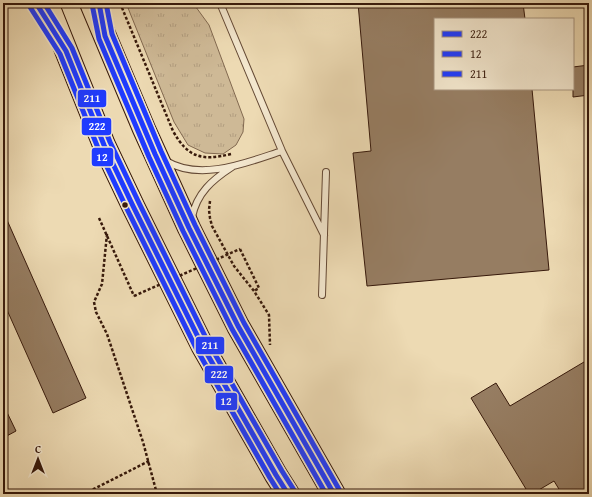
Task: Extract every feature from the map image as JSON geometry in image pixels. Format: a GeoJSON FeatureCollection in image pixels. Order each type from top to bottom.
{"type":"FeatureCollection","features":[{"type":"Feature","properties":{"kind":"highway"},"geometry":{"type":"LineString","coordinates":[[47,3],[104,145],[133,206],[202,345],[288,494]]}},
{"type":"Feature","properties":{"kind":"highway"},"geometry":{"type":"LineString","coordinates":[[91,3],[155,154],[189,228],[238,326],[334,494]]}},
{"type":"Feature","properties":{"kind":"lane"},"geometry":{"type":"LineString","coordinates":[[220,3],[282,151],[324,235]]}},
{"type":"Feature","properties":{"kind":"lane"},"geometry":{"type":"LineString","coordinates":[[155,154],[173,165],[188,169],[208,170],[235,165],[282,151]]}},
{"type":"Feature","properties":{"kind":"lane"},"geometry":{"type":"LineString","coordinates":[[189,228],[194,207],[202,193],[212,182],[235,165]]}},
{"type":"Feature","properties":{"kind":"lane"},"geometry":{"type":"LineString","coordinates":[[322,296],[326,172]]}},
{"type":"Feature","properties":{"kind":"path"},"geometry":{"type":"LineString","coordinates":[[120,3],[173,131],[179,142],[185,149],[194,155],[221,157],[231,154]]}},
{"type":"Feature","properties":{"kind":"path"},"geometry":{"type":"LineString","coordinates":[[212,198],[209,210],[212,226],[234,266],[254,291],[269,315],[270,345]]}},
{"type":"Feature","properties":{"kind":"path"},"geometry":{"type":"LineString","coordinates":[[99,218],[134,296],[240,249],[259,288],[254,291]]}},
{"type":"Feature","properties":{"kind":"path"},"geometry":{"type":"LineString","coordinates":[[107,234],[102,284],[94,302],[96,312],[108,334],[149,461],[157,494]]}},
{"type":"Feature","properties":{"kind":"path"},"geometry":{"type":"LineString","coordinates":[[84,494],[149,461]]}},
{"type":"Feature","properties":{"kind":"green space"},"geometry":{"type":"Polygon","coordinates":[[[126,3],[193,3],[209,25],[244,119],[243,132],[236,145],[223,154],[205,153],[188,145],[174,122],[126,3]]]}},
{"type":"Feature","properties":{"kind":"building"},"geometry":{"type":"Polygon","coordinates":[[[358,3],[523,3],[525,18],[434,18],[434,90],[532,90],[549,270],[367,286],[353,153],[371,151],[358,3]]]}},
{"type":"Feature","properties":{"kind":"building"},"geometry":{"type":"Polygon","coordinates":[[[589,65],[589,95],[573,97],[574,67],[589,65]]]}},
{"type":"Feature","properties":{"kind":"building"},"geometry":{"type":"Polygon","coordinates":[[[3,211],[86,398],[53,413],[3,301],[3,211]]]}},
{"type":"Feature","properties":{"kind":"building"},"geometry":{"type":"Polygon","coordinates":[[[589,359],[589,494],[562,494],[554,481],[532,494],[529,494],[471,398],[496,383],[510,406],[589,359]]]}},
{"type":"Feature","properties":{"kind":"building"},"geometry":{"type":"Polygon","coordinates":[[[3,404],[16,431],[3,438],[3,404]]]}},
{"type":"Feature","properties":{"kind":"transit line","name":"222"},"geometry":{"type":"LineString","coordinates":[[36,3],[66,51],[104,145],[202,345],[288,494]]}},
{"type":"Feature","properties":{"kind":"transit line","name":"211"},"geometry":{"type":"LineString","coordinates":[[44,3],[72,48],[110,142],[208,342],[294,490]]}},
{"type":"Feature","properties":{"kind":"transit line","name":"222"},"geometry":{"type":"LineString","coordinates":[[99,3],[105,36],[155,154],[189,228],[238,326],[334,494]]}},
{"type":"Feature","properties":{"kind":"transit line","name":"211"},"geometry":{"type":"LineString","coordinates":[[106,3],[112,34],[161,151],[195,225],[244,323],[340,491]]}},
{"type":"Feature","properties":{"kind":"transit line","name":"12"},"geometry":{"type":"LineString","coordinates":[[92,4],[99,39],[149,157],[183,231],[232,329],[326,494]]}},
{"type":"Feature","properties":{"kind":"transit line","name":"12"},"geometry":{"type":"LineString","coordinates":[[30,7],[60,54],[98,148],[196,348],[280,494]]}}]}
